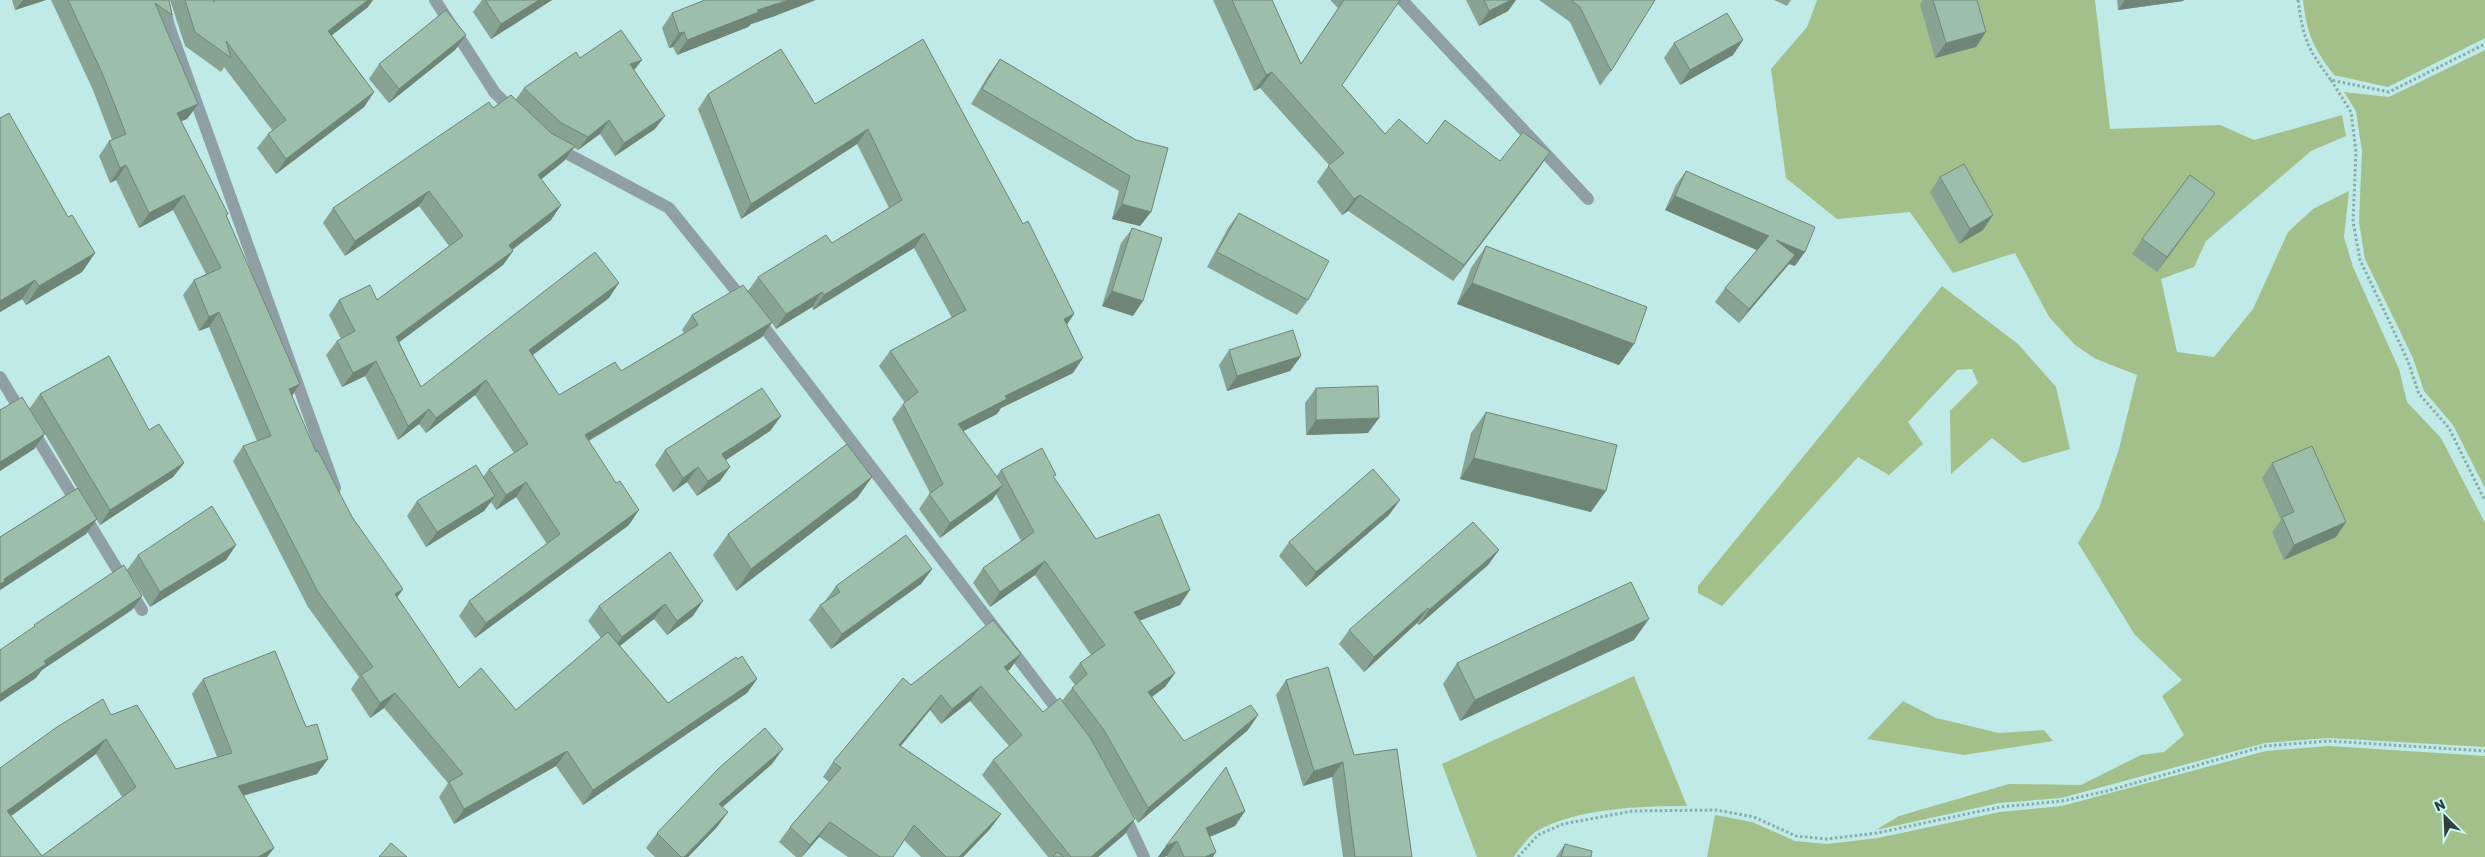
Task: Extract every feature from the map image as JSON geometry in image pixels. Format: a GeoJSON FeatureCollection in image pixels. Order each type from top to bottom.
{"type":"FeatureCollection","features":[{"type":"Feature","properties":{"kind":"street"},"geometry":{"type":"LineString","coordinates":[[163,0],[169,26],[339,498]]}},
{"type":"Feature","properties":{"kind":"street"},"geometry":{"type":"LineString","coordinates":[[436,0],[495,93],[527,123]]}},
{"type":"Feature","properties":{"kind":"street"},"geometry":{"type":"LineString","coordinates":[[1402,0],[1588,199]]}},
{"type":"Feature","properties":{"kind":"street"},"geometry":{"type":"LineString","coordinates":[[546,142],[669,208],[722,271],[1070,726]]}},
{"type":"Feature","properties":{"kind":"street"},"geometry":{"type":"LineString","coordinates":[[0,377],[142,610]]}},
{"type":"Feature","properties":{"kind":"street"},"geometry":{"type":"LineString","coordinates":[[1119,805],[1144,857]]}},
{"type":"Feature","properties":{"kind":"path"},"geometry":{"type":"LineString","coordinates":[[2298,0],[2301,24],[2310,53],[2331,80],[2351,112],[2356,152],[2353,222],[2360,260],[2408,361],[2419,394],[2449,428],[2485,501]]}},
{"type":"Feature","properties":{"kind":"path"},"geometry":{"type":"LineString","coordinates":[[2331,80],[2388,92],[2485,44]]}},
{"type":"Feature","properties":{"kind":"path"},"geometry":{"type":"LineString","coordinates":[[1518,857],[1538,835],[1563,824],[1633,811],[1716,810],[1754,817],[1796,836],[1827,839],[1877,833],[2000,807],[2062,801],[2108,791],[2265,746],[2329,741],[2485,751]]}},
{"type":"Feature","properties":{"kind":"green space"},"geometry":{"type":"Polygon","coordinates":[[[1817,0],[2095,0],[2110,129],[2220,125],[2254,140],[2342,115],[2346,136],[2311,151],[2206,241],[2194,267],[2161,279],[2177,352],[2214,357],[2253,309],[2288,232],[2313,209],[2349,191],[2344,237],[2353,267],[2399,369],[2407,402],[2441,438],[2485,523],[2485,747],[2329,738],[2265,743],[2061,798],[1999,803],[1876,830],[1899,816],[2009,784],[2081,785],[2141,755],[2164,752],[2184,735],[2162,696],[2182,680],[2135,635],[2078,543],[2099,508],[2119,449],[2137,375],[2096,359],[2075,345],[2049,317],[2015,253],[1953,273],[1910,212],[1837,219],[1786,178],[1771,69],[1807,27],[1817,0]]]}},
{"type":"Feature","properties":{"kind":"green space"},"geometry":{"type":"Polygon","coordinates":[[[2303,0],[2485,0],[2485,38],[2388,87],[2334,75],[2312,40],[2303,0]]]}},
{"type":"Feature","properties":{"kind":"green space"},"geometry":{"type":"Polygon","coordinates":[[[2485,50],[2485,488],[2453,425],[2424,391],[2413,358],[2365,259],[2359,222],[2362,151],[2356,111],[2344,92],[2389,97],[2485,50]]]}},
{"type":"Feature","properties":{"kind":"green space"},"geometry":{"type":"Polygon","coordinates":[[[1942,286],[2018,344],[2056,387],[2070,449],[2023,463],[1992,438],[1951,474],[1950,411],[1978,383],[1972,369],[1957,370],[1908,422],[1923,444],[1889,475],[1858,457],[1722,606],[1698,593],[1698,586],[1942,286]]]}},
{"type":"Feature","properties":{"kind":"green space"},"geometry":{"type":"Polygon","coordinates":[[[1634,676],[1687,806],[1630,808],[1571,817],[1537,831],[1524,843],[1514,857],[1477,857],[1442,764],[1634,676]]]}},
{"type":"Feature","properties":{"kind":"green space"},"geometry":{"type":"Polygon","coordinates":[[[1903,701],[1936,718],[1999,733],[2044,730],[2053,741],[1964,755],[1867,739],[1903,701]]]}},
{"type":"Feature","properties":{"kind":"green space"},"geometry":{"type":"Polygon","coordinates":[[[2329,746],[2485,756],[2485,857],[1707,857],[1715,815],[1752,822],[1795,841],[1827,844],[1878,838],[2000,812],[2062,806],[2266,751],[2329,746]]]}},
{"type":"Feature","properties":{"kind":"building"},"geometry":{"type":"Polygon","coordinates":[[[68,0],[169,0],[172,15],[155,3],[198,104],[177,113],[228,214],[226,215],[300,384],[289,389],[316,452],[318,451],[352,517],[403,589],[395,594],[459,688],[481,668],[516,710],[608,632],[668,703],[736,657],[738,659],[742,656],[757,679],[593,790],[567,751],[464,809],[449,782],[463,774],[395,693],[380,703],[361,675],[373,667],[318,592],[243,446],[271,436],[219,312],[209,317],[194,280],[221,268],[184,195],[149,213],[126,165],[120,168],[109,141],[126,134],[103,75],[68,0]]]}},
{"type":"Feature","properties":{"kind":"building"},"geometry":{"type":"Polygon","coordinates":[[[185,0],[213,0],[214,2],[215,0],[368,0],[328,31],[374,92],[286,159],[268,134],[286,120],[226,41],[231,58],[195,32],[185,0]]]}},
{"type":"Feature","properties":{"kind":"building"},"geometry":{"type":"Polygon","coordinates":[[[485,0],[539,0],[501,24],[485,0]]]}},
{"type":"Feature","properties":{"kind":"building"},"geometry":{"type":"Polygon","coordinates":[[[705,0],[789,0],[757,10],[759,12],[687,40],[684,32],[679,33],[672,13],[705,0]]]}},
{"type":"Feature","properties":{"kind":"building"},"geometry":{"type":"Polygon","coordinates":[[[1232,0],[1272,0],[1301,64],[1344,0],[1400,0],[1342,85],[1385,134],[1399,119],[1427,144],[1445,120],[1500,161],[1523,132],[1550,152],[1464,265],[1360,195],[1354,199],[1328,166],[1344,153],[1272,72],[1266,75],[1232,0]]]}},
{"type":"Feature","properties":{"kind":"building"},"geometry":{"type":"Polygon","coordinates":[[[1484,0],[1511,0],[1489,11],[1484,0]]]}},
{"type":"Feature","properties":{"kind":"building"},"geometry":{"type":"Polygon","coordinates":[[[1571,0],[1655,0],[1611,71],[1580,7],[1571,0]]]}},
{"type":"Feature","properties":{"kind":"building"},"geometry":{"type":"Polygon","coordinates":[[[1933,0],[1977,0],[1986,32],[1946,43],[1933,0]]]}},
{"type":"Feature","properties":{"kind":"building"},"geometry":{"type":"Polygon","coordinates":[[[446,10],[466,35],[399,89],[379,64],[446,10]]]}},
{"type":"Feature","properties":{"kind":"building"},"geometry":{"type":"Polygon","coordinates":[[[1727,13],[1743,40],[1690,70],[1674,43],[1727,13]]]}},
{"type":"Feature","properties":{"kind":"building"},"geometry":{"type":"Polygon","coordinates":[[[621,30],[642,60],[630,64],[665,116],[624,143],[609,120],[588,137],[560,122],[524,88],[576,52],[580,58],[621,30]]]}},
{"type":"Feature","properties":{"kind":"building"},"geometry":{"type":"Polygon","coordinates":[[[923,39],[1023,224],[1028,221],[1074,314],[1064,319],[1083,358],[1005,396],[1007,399],[958,424],[1003,485],[950,523],[929,494],[943,484],[903,404],[918,392],[890,351],[966,310],[924,233],[824,295],[822,292],[786,314],[758,277],[826,235],[832,243],[902,200],[868,129],[751,204],[708,94],[781,49],[815,104],[923,39]]]}},
{"type":"Feature","properties":{"kind":"building"},"geometry":{"type":"Polygon","coordinates":[[[1000,59],[1136,140],[1168,148],[1151,212],[1122,204],[1130,176],[982,89],[1000,59]]]}},
{"type":"Feature","properties":{"kind":"building"},"geometry":{"type":"Polygon","coordinates":[[[511,95],[551,133],[575,146],[538,175],[561,205],[509,245],[513,251],[396,337],[421,387],[595,252],[619,283],[529,350],[559,395],[615,362],[621,371],[698,325],[692,315],[743,285],[772,322],[585,435],[616,483],[620,481],[639,510],[486,623],[469,601],[560,534],[526,482],[506,495],[489,469],[528,444],[486,380],[436,418],[429,409],[408,426],[376,361],[353,373],[337,341],[355,331],[339,300],[370,285],[377,300],[463,236],[429,191],[355,241],[333,208],[489,102],[493,108],[511,95]]]}},
{"type":"Feature","properties":{"kind":"building"},"geometry":{"type":"Polygon","coordinates":[[[9,113],[68,217],[72,215],[95,253],[39,286],[35,280],[0,301],[0,118],[9,113]]]}},
{"type":"Feature","properties":{"kind":"building"},"geometry":{"type":"Polygon","coordinates":[[[1964,164],[1993,215],[1970,229],[1940,177],[1964,164]]]}},
{"type":"Feature","properties":{"kind":"building"},"geometry":{"type":"Polygon","coordinates":[[[1686,171],[1815,227],[1805,252],[1776,240],[1795,255],[1749,309],[1725,288],[1769,236],[1675,196],[1686,171]]]}},
{"type":"Feature","properties":{"kind":"building"},"geometry":{"type":"Polygon","coordinates":[[[2190,175],[2215,193],[2167,257],[2142,239],[2190,175]]]}},
{"type":"Feature","properties":{"kind":"building"},"geometry":{"type":"Polygon","coordinates":[[[1239,213],[1329,261],[1308,300],[1217,252],[1239,213]]]}},
{"type":"Feature","properties":{"kind":"building"},"geometry":{"type":"Polygon","coordinates":[[[1132,228],[1162,238],[1143,301],[1112,291],[1132,228]]]}},
{"type":"Feature","properties":{"kind":"building"},"geometry":{"type":"Polygon","coordinates":[[[1486,246],[1647,307],[1634,344],[1472,283],[1486,246]]]}},
{"type":"Feature","properties":{"kind":"building"},"geometry":{"type":"Polygon","coordinates":[[[1293,330],[1301,356],[1237,376],[1229,350],[1293,330]]]}},
{"type":"Feature","properties":{"kind":"building"},"geometry":{"type":"Polygon","coordinates":[[[109,356],[149,430],[159,424],[184,463],[110,510],[40,394],[109,356]]]}},
{"type":"Feature","properties":{"kind":"building"},"geometry":{"type":"Polygon","coordinates":[[[1378,386],[1379,418],[1316,420],[1316,388],[1378,386]]]}},
{"type":"Feature","properties":{"kind":"building"},"geometry":{"type":"Polygon","coordinates":[[[762,388],[781,416],[722,454],[730,467],[708,481],[698,467],[683,478],[665,450],[762,388]]]}},
{"type":"Feature","properties":{"kind":"building"},"geometry":{"type":"Polygon","coordinates":[[[22,397],[45,434],[0,462],[0,410],[22,397]]]}},
{"type":"Feature","properties":{"kind":"building"},"geometry":{"type":"Polygon","coordinates":[[[1486,412],[1617,445],[1606,491],[1474,458],[1486,412]]]}},
{"type":"Feature","properties":{"kind":"building"},"geometry":{"type":"Polygon","coordinates":[[[847,444],[872,477],[751,569],[728,534],[847,444]]]}},
{"type":"Feature","properties":{"kind":"building"},"geometry":{"type":"Polygon","coordinates":[[[2312,446],[2346,522],[2294,545],[2282,517],[2294,512],[2272,463],[2312,446]]]}},
{"type":"Feature","properties":{"kind":"building"},"geometry":{"type":"Polygon","coordinates":[[[1042,448],[1056,475],[1053,476],[1096,539],[1159,514],[1190,590],[1134,612],[1175,673],[1148,692],[1184,741],[1251,705],[1258,715],[1148,808],[1104,730],[1072,688],[1087,674],[1080,663],[1105,645],[1045,561],[1000,592],[983,568],[1034,532],[1001,470],[1042,448]]]}},
{"type":"Feature","properties":{"kind":"building"},"geometry":{"type":"Polygon","coordinates":[[[476,465],[495,496],[437,532],[417,501],[476,465]]]}},
{"type":"Feature","properties":{"kind":"building"},"geometry":{"type":"Polygon","coordinates":[[[1373,469],[1400,500],[1316,572],[1289,542],[1373,469]]]}},
{"type":"Feature","properties":{"kind":"building"},"geometry":{"type":"Polygon","coordinates":[[[78,488],[97,519],[4,579],[5,581],[0,584],[0,537],[78,488]]]}},
{"type":"Feature","properties":{"kind":"building"},"geometry":{"type":"Polygon","coordinates":[[[212,506],[236,545],[160,592],[138,555],[212,506]]]}},
{"type":"Feature","properties":{"kind":"building"},"geometry":{"type":"Polygon","coordinates":[[[1473,522],[1499,550],[1429,610],[1428,608],[1374,657],[1349,630],[1473,522]]]}},
{"type":"Feature","properties":{"kind":"building"},"geometry":{"type":"Polygon","coordinates":[[[906,535],[932,569],[842,634],[820,605],[840,592],[836,586],[906,535]]]}},
{"type":"Feature","properties":{"kind":"building"},"geometry":{"type":"Polygon","coordinates":[[[670,552],[703,601],[677,621],[665,604],[622,637],[599,606],[670,552]]]}},
{"type":"Feature","properties":{"kind":"building"},"geometry":{"type":"Polygon","coordinates":[[[124,565],[142,596],[44,661],[46,664],[0,694],[0,650],[124,565]]]}},
{"type":"Feature","properties":{"kind":"building"},"geometry":{"type":"Polygon","coordinates":[[[1631,582],[1649,619],[1475,700],[1457,663],[1631,582]]]}},
{"type":"Feature","properties":{"kind":"building"},"geometry":{"type":"Polygon","coordinates":[[[993,620],[1021,654],[1004,667],[1043,712],[1060,698],[1091,739],[1135,819],[1091,857],[1071,857],[993,760],[1022,735],[981,686],[952,709],[941,695],[899,745],[1001,814],[959,857],[946,857],[914,825],[893,857],[880,857],[830,822],[810,845],[790,827],[841,768],[833,762],[903,678],[911,685],[993,620]]]}},
{"type":"Feature","properties":{"kind":"building"},"geometry":{"type":"Polygon","coordinates":[[[275,651],[306,727],[317,724],[328,759],[238,786],[274,848],[258,857],[0,857],[0,768],[57,727],[103,699],[111,715],[137,705],[176,769],[232,753],[203,679],[275,651]],[[106,739],[7,811],[42,856],[136,787],[106,739]]]}},
{"type":"Feature","properties":{"kind":"building"},"geometry":{"type":"Polygon","coordinates":[[[1328,667],[1354,755],[1397,749],[1412,857],[1355,857],[1343,762],[1314,771],[1286,680],[1328,667]]]}},
{"type":"Feature","properties":{"kind":"building"},"geometry":{"type":"Polygon","coordinates":[[[765,728],[783,749],[719,804],[728,812],[684,857],[681,857],[657,833],[719,768],[765,728]]]}},
{"type":"Feature","properties":{"kind":"building"},"geometry":{"type":"Polygon","coordinates":[[[1226,767],[1245,811],[1206,828],[1216,852],[1205,857],[1184,857],[1177,841],[1166,846],[1226,767]]]}},
{"type":"Feature","properties":{"kind":"building"},"geometry":{"type":"Polygon","coordinates":[[[391,843],[407,857],[379,857],[391,843]]]}},
{"type":"Feature","properties":{"kind":"building"},"geometry":{"type":"Polygon","coordinates":[[[1565,844],[1592,851],[1591,857],[1561,857],[1565,844]]]}},
{"type":"Feature","properties":{"kind":"building"},"geometry":{"type":"Polygon","coordinates":[[[1057,852],[1064,857],[1053,857],[1057,852]]]}}]}
